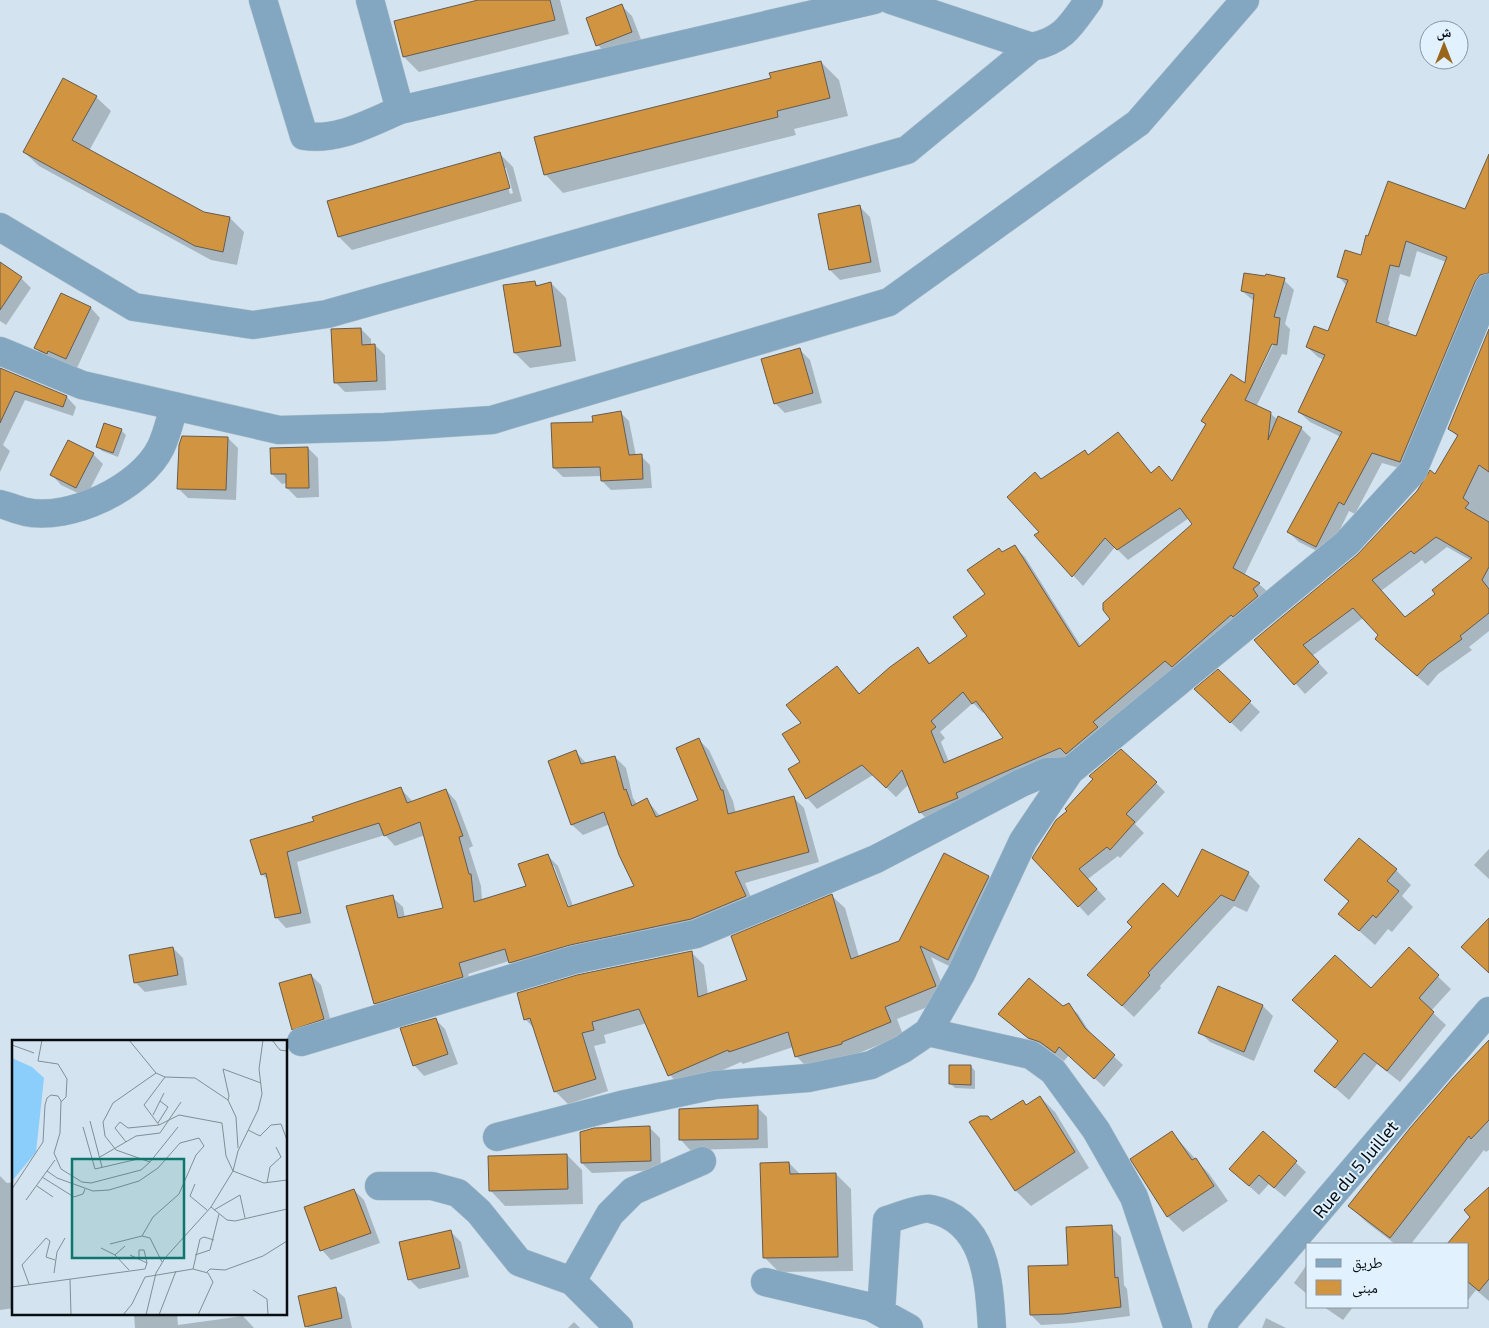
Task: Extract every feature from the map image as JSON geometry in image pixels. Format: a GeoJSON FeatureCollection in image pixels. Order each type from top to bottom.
{"type":"FeatureCollection","features":[{"type":"Feature","properties":{"kind":"street"},"geometry":{"type":"LineString","coordinates":[[263,0],[304,136],[321,138],[340,134],[400,110],[874,0]]}},
{"type":"Feature","properties":{"kind":"street"},"geometry":{"type":"LineString","coordinates":[[370,0],[400,110]]}},
{"type":"Feature","properties":{"kind":"street"},"geometry":{"type":"LineString","coordinates":[[891,0],[1032,47]]}},
{"type":"Feature","properties":{"kind":"street"},"geometry":{"type":"LineString","coordinates":[[0,227],[134,307],[253,325],[327,314],[908,150],[1032,47],[1050,43],[1068,28],[1089,0]]}},
{"type":"Feature","properties":{"kind":"street"},"geometry":{"type":"LineString","coordinates":[[0,351],[82,385],[279,430],[385,428],[492,420],[889,302],[1138,123],[1245,0]]}},
{"type":"Feature","properties":{"kind":"street"},"geometry":{"type":"LineString","coordinates":[[497,1137],[621,1105],[715,1085],[808,1078],[872,1065],[903,1049],[928,1032],[961,974],[1023,842],[1070,771],[1347,543],[1413,471],[1489,288]]}},
{"type":"Feature","properties":{"kind":"street"},"geometry":{"type":"LineString","coordinates":[[0,504],[27,512],[64,511],[101,500],[138,477],[160,448],[174,407]]}},
{"type":"Feature","properties":{"kind":"street"},"geometry":{"type":"LineString","coordinates":[[302,1042],[573,960],[696,934],[876,859],[1021,783],[1047,772],[1070,771]]}},
{"type":"Feature","properties":{"kind":"street","name":"Rue du 5 Juillet"},"geometry":{"type":"LineString","coordinates":[[1222,1328],[1227,1318],[1489,1011]]}},
{"type":"Feature","properties":{"kind":"street"},"geometry":{"type":"LineString","coordinates":[[928,1032],[1031,1055],[1052,1071],[1096,1130],[1134,1197],[1178,1328]]}},
{"type":"Feature","properties":{"kind":"street"},"geometry":{"type":"LineString","coordinates":[[572,1282],[610,1214],[633,1190],[702,1161]]}},
{"type":"Feature","properties":{"kind":"street"},"geometry":{"type":"LineString","coordinates":[[379,1186],[432,1186],[458,1193],[479,1212],[519,1262],[572,1282],[619,1328]]}},
{"type":"Feature","properties":{"kind":"street"},"geometry":{"type":"LineString","coordinates":[[881,1312],[887,1220],[930,1208],[960,1221],[976,1242],[988,1276],[992,1328]]}},
{"type":"Feature","properties":{"kind":"street"},"geometry":{"type":"LineString","coordinates":[[765,1282],[871,1307],[909,1328]]}},
{"type":"Feature","properties":{"kind":"building"},"geometry":{"type":"Polygon","coordinates":[[[478,0],[550,0],[555,20],[403,57],[394,21],[478,0]]]}},
{"type":"Feature","properties":{"kind":"building"},"geometry":{"type":"Polygon","coordinates":[[[622,4],[632,32],[596,46],[586,18],[622,4]]]}},
{"type":"Feature","properties":{"kind":"building"},"geometry":{"type":"Polygon","coordinates":[[[821,61],[830,98],[777,111],[778,117],[544,175],[534,137],[771,78],[769,73],[821,61]]]}},
{"type":"Feature","properties":{"kind":"building"},"geometry":{"type":"Polygon","coordinates":[[[63,78],[97,96],[72,140],[204,212],[230,217],[223,252],[195,246],[23,152],[63,78]]]}},
{"type":"Feature","properties":{"kind":"building"},"geometry":{"type":"Polygon","coordinates":[[[500,152],[510,188],[338,237],[327,201],[500,152]]]}},
{"type":"Feature","properties":{"kind":"building"},"geometry":{"type":"Polygon","coordinates":[[[1489,154],[1489,273],[1480,275],[1475,282],[1400,462],[1372,453],[1344,505],[1339,502],[1316,547],[1287,532],[1342,432],[1298,412],[1325,355],[1306,347],[1314,326],[1328,331],[1348,280],[1337,277],[1345,250],[1361,255],[1366,235],[1368,236],[1388,181],[1465,209],[1489,154]],[[1406,241],[1399,267],[1390,265],[1376,322],[1416,336],[1447,257],[1406,241]]]}},
{"type":"Feature","properties":{"kind":"building"},"geometry":{"type":"Polygon","coordinates":[[[860,205],[871,262],[829,270],[818,214],[860,205]]]}},
{"type":"Feature","properties":{"kind":"building"},"geometry":{"type":"Polygon","coordinates":[[[0,262],[22,277],[0,310],[0,262]]]}},
{"type":"Feature","properties":{"kind":"building"},"geometry":{"type":"Polygon","coordinates":[[[1244,273],[1265,276],[1266,274],[1285,278],[1274,317],[1280,318],[1277,345],[1272,344],[1245,400],[1271,412],[1268,440],[1278,416],[1302,427],[1233,568],[1260,583],[1253,589],[1258,596],[1233,617],[1231,615],[1172,667],[1165,661],[1093,722],[1098,727],[1066,754],[1060,748],[956,793],[958,798],[919,813],[902,770],[886,788],[862,765],[806,799],[788,769],[800,762],[782,734],[801,723],[786,705],[837,666],[859,694],[890,667],[918,647],[929,664],[967,636],[953,617],[985,594],[967,570],[999,548],[1002,552],[1015,545],[1079,647],[1110,619],[1103,610],[1103,603],[1192,524],[1180,508],[1117,550],[1105,538],[1072,577],[1034,535],[1039,532],[1007,497],[1035,472],[1041,479],[1085,450],[1088,455],[1118,432],[1151,473],[1159,466],[1172,481],[1206,424],[1201,421],[1231,374],[1245,383],[1254,294],[1241,291],[1244,273]],[[963,692],[931,721],[936,727],[931,731],[944,763],[1003,738],[976,701],[972,704],[963,692]]]}},
{"type":"Feature","properties":{"kind":"building"},"geometry":{"type":"Polygon","coordinates":[[[535,281],[536,286],[551,282],[561,346],[514,353],[503,285],[535,281]]]}},
{"type":"Feature","properties":{"kind":"building"},"geometry":{"type":"Polygon","coordinates":[[[61,293],[91,307],[66,359],[48,351],[47,354],[34,348],[61,293]]]}},
{"type":"Feature","properties":{"kind":"building"},"geometry":{"type":"Polygon","coordinates":[[[361,328],[362,345],[375,344],[377,381],[334,383],[331,329],[361,328]]]}},
{"type":"Feature","properties":{"kind":"building"},"geometry":{"type":"Polygon","coordinates":[[[1489,329],[1489,472],[1479,465],[1463,498],[1469,503],[1465,508],[1489,522],[1489,567],[1482,580],[1489,589],[1489,613],[1460,636],[1462,639],[1428,664],[1417,676],[1375,639],[1378,635],[1353,608],[1303,645],[1319,662],[1294,685],[1254,640],[1357,555],[1417,491],[1430,470],[1435,474],[1458,435],[1448,429],[1489,329]],[[1436,537],[1414,554],[1411,551],[1372,580],[1405,617],[1435,594],[1432,590],[1472,558],[1436,537]]]}},
{"type":"Feature","properties":{"kind":"building"},"geometry":{"type":"Polygon","coordinates":[[[800,348],[813,393],[774,404],[761,359],[800,348]]]}},
{"type":"Feature","properties":{"kind":"building"},"geometry":{"type":"Polygon","coordinates":[[[0,368],[67,396],[63,407],[15,391],[0,423],[0,368]]]}},
{"type":"Feature","properties":{"kind":"building"},"geometry":{"type":"Polygon","coordinates":[[[621,411],[629,455],[642,454],[643,479],[601,481],[600,467],[553,468],[551,423],[593,422],[592,416],[621,411]]]}},
{"type":"Feature","properties":{"kind":"building"},"geometry":{"type":"Polygon","coordinates":[[[104,423],[122,429],[113,453],[96,447],[104,423]]]}},
{"type":"Feature","properties":{"kind":"building"},"geometry":{"type":"Polygon","coordinates":[[[182,436],[228,437],[226,490],[177,489],[179,445],[182,436]]]}},
{"type":"Feature","properties":{"kind":"building"},"geometry":{"type":"Polygon","coordinates":[[[68,440],[94,453],[76,488],[50,475],[68,440]]]}},
{"type":"Feature","properties":{"kind":"building"},"geometry":{"type":"Polygon","coordinates":[[[308,447],[309,488],[286,488],[286,474],[271,474],[270,448],[308,447]]]}},
{"type":"Feature","properties":{"kind":"building"},"geometry":{"type":"Polygon","coordinates":[[[1218,669],[1251,701],[1230,723],[1194,689],[1218,669]]]}},
{"type":"Feature","properties":{"kind":"building"},"geometry":{"type":"Polygon","coordinates":[[[699,738],[721,790],[723,790],[728,814],[794,796],[809,852],[735,872],[746,896],[691,919],[570,945],[509,963],[505,949],[459,963],[463,977],[374,1004],[346,906],[393,895],[398,918],[443,908],[420,822],[384,836],[379,823],[287,852],[301,913],[275,918],[266,873],[261,875],[250,840],[314,821],[312,817],[401,787],[407,803],[446,789],[463,836],[459,837],[469,874],[471,874],[474,902],[526,886],[518,864],[548,854],[568,907],[634,886],[619,855],[604,812],[571,825],[548,761],[576,750],[581,764],[615,756],[624,790],[626,789],[632,806],[647,798],[656,817],[698,800],[676,748],[699,738]]]}},
{"type":"Feature","properties":{"kind":"building"},"geometry":{"type":"Polygon","coordinates":[[[1121,749],[1157,782],[1126,814],[1135,822],[1110,850],[1107,847],[1079,869],[1097,889],[1078,907],[1032,858],[1056,820],[1067,811],[1065,809],[1093,779],[1089,776],[1121,749]]]}},
{"type":"Feature","properties":{"kind":"building"},"geometry":{"type":"Polygon","coordinates":[[[1359,838],[1397,869],[1387,881],[1399,891],[1376,918],[1373,915],[1359,931],[1338,914],[1349,901],[1324,880],[1359,838]]]}},
{"type":"Feature","properties":{"kind":"building"},"geometry":{"type":"Polygon","coordinates":[[[1202,849],[1249,872],[1234,901],[1221,895],[1148,973],[1150,975],[1122,1006],[1087,975],[1132,927],[1127,922],[1163,883],[1178,897],[1202,849]]]}},
{"type":"Feature","properties":{"kind":"building"},"geometry":{"type":"Polygon","coordinates":[[[944,853],[989,876],[948,960],[920,946],[936,986],[885,1007],[891,1022],[842,1042],[842,1044],[795,1057],[788,1032],[729,1052],[728,1050],[668,1076],[639,1009],[592,1022],[594,1030],[582,1033],[596,1079],[554,1092],[530,1018],[524,1020],[517,993],[577,975],[692,951],[698,997],[747,980],[731,936],[832,894],[851,959],[899,941],[944,853]]]}},
{"type":"Feature","properties":{"kind":"building"},"geometry":{"type":"Polygon","coordinates":[[[1489,918],[1489,973],[1461,947],[1489,918]]]}},
{"type":"Feature","properties":{"kind":"building"},"geometry":{"type":"Polygon","coordinates":[[[173,947],[178,975],[134,983],[129,955],[173,947]]]}},
{"type":"Feature","properties":{"kind":"building"},"geometry":{"type":"Polygon","coordinates":[[[1409,947],[1439,975],[1419,998],[1434,1012],[1387,1071],[1364,1053],[1335,1088],[1314,1071],[1338,1041],[1292,1000],[1335,955],[1371,988],[1409,947]]]}},
{"type":"Feature","properties":{"kind":"building"},"geometry":{"type":"Polygon","coordinates":[[[311,974],[324,1019],[292,1030],[279,983],[311,974]]]}},
{"type":"Feature","properties":{"kind":"building"},"geometry":{"type":"Polygon","coordinates":[[[1029,978],[1063,1006],[1069,1003],[1085,1028],[1115,1055],[1094,1079],[1059,1047],[1055,1053],[1040,1042],[1028,1038],[998,1014],[1029,978]]]}},
{"type":"Feature","properties":{"kind":"building"},"geometry":{"type":"Polygon","coordinates":[[[1218,986],[1263,1005],[1244,1052],[1198,1033],[1218,986]]]}},
{"type":"Feature","properties":{"kind":"building"},"geometry":{"type":"Polygon","coordinates":[[[436,1018],[448,1054],[413,1066],[400,1028],[436,1018]]]}},
{"type":"Feature","properties":{"kind":"building"},"geometry":{"type":"Polygon","coordinates":[[[1489,1040],[1489,1120],[1471,1139],[1469,1136],[1390,1238],[1348,1206],[1410,1128],[1489,1040]]]}},
{"type":"Feature","properties":{"kind":"building"},"geometry":{"type":"Polygon","coordinates":[[[949,1065],[971,1065],[971,1085],[949,1084],[949,1065]]]}},
{"type":"Feature","properties":{"kind":"building"},"geometry":{"type":"Polygon","coordinates":[[[1040,1096],[1075,1152],[1015,1191],[969,1122],[980,1116],[988,1116],[991,1120],[1023,1100],[1026,1105],[1040,1096]]]}},
{"type":"Feature","properties":{"kind":"building"},"geometry":{"type":"Polygon","coordinates":[[[758,1105],[758,1139],[679,1140],[679,1109],[758,1105]]]}},
{"type":"Feature","properties":{"kind":"building"},"geometry":{"type":"Polygon","coordinates":[[[650,1126],[651,1161],[581,1163],[580,1132],[594,1128],[650,1126]]]}},
{"type":"Feature","properties":{"kind":"building"},"geometry":{"type":"Polygon","coordinates":[[[1172,1131],[1192,1160],[1196,1158],[1214,1186],[1167,1217],[1130,1159],[1172,1131]]]}},
{"type":"Feature","properties":{"kind":"building"},"geometry":{"type":"Polygon","coordinates":[[[1263,1131],[1297,1161],[1274,1188],[1259,1175],[1249,1186],[1229,1169],[1263,1131]]]}},
{"type":"Feature","properties":{"kind":"building"},"geometry":{"type":"Polygon","coordinates":[[[567,1154],[568,1189],[489,1191],[488,1156],[567,1154]]]}},
{"type":"Feature","properties":{"kind":"building"},"geometry":{"type":"Polygon","coordinates":[[[789,1162],[790,1174],[836,1173],[838,1257],[763,1258],[760,1163],[789,1162]]]}},
{"type":"Feature","properties":{"kind":"building"},"geometry":{"type":"Polygon","coordinates":[[[1489,1187],[1489,1279],[1479,1291],[1469,1283],[1469,1243],[1448,1243],[1470,1217],[1464,1210],[1489,1187]]]}},
{"type":"Feature","properties":{"kind":"building"},"geometry":{"type":"Polygon","coordinates":[[[354,1189],[371,1233],[320,1251],[304,1207],[354,1189]]]}},
{"type":"Feature","properties":{"kind":"building"},"geometry":{"type":"Polygon","coordinates":[[[1112,1225],[1115,1278],[1118,1277],[1121,1307],[1063,1314],[1030,1315],[1028,1266],[1068,1265],[1066,1227],[1112,1225]]]}},
{"type":"Feature","properties":{"kind":"building"},"geometry":{"type":"Polygon","coordinates":[[[451,1230],[460,1268],[408,1280],[399,1242],[451,1230]]]}},
{"type":"Feature","properties":{"kind":"building"},"geometry":{"type":"Polygon","coordinates":[[[336,1287],[342,1318],[305,1327],[298,1296],[336,1287]]]}}]}
